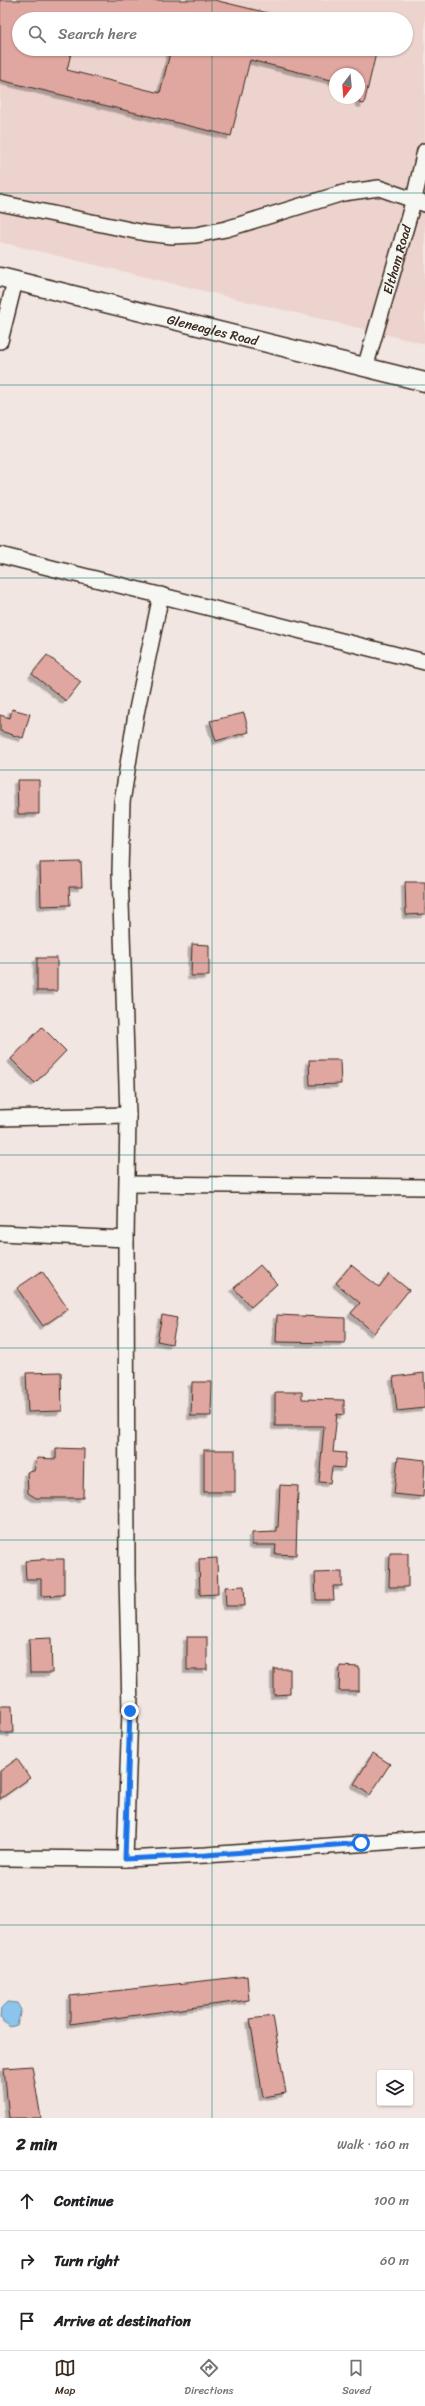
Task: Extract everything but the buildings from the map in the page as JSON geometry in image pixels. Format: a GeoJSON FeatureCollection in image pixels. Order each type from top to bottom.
{"type":"FeatureCollection","features":[{"type":"Feature","properties":{"kind":"street","name":"Eltham Road"},"geometry":{"type":"LineString","coordinates":[[365,368],[419,202],[425,150]]}},
{"type":"Feature","properties":{"kind":"street"},"geometry":{"type":"LineString","coordinates":[[0,203],[145,233],[172,236],[196,235],[226,229],[344,193],[379,188],[419,202]]}},
{"type":"Feature","properties":{"kind":"street"},"geometry":{"type":"LineString","coordinates":[[0,341],[8,279]]}},
{"type":"Feature","properties":{"kind":"street","name":"Gleneagles Road"},"geometry":{"type":"LineString","coordinates":[[8,279],[425,382]]}},
{"type":"Feature","properties":{"kind":"street"},"geometry":{"type":"LineString","coordinates":[[0,555],[425,662]]}},
{"type":"Feature","properties":{"kind":"street"},"geometry":{"type":"LineString","coordinates":[[125,1859],[130,1711],[127,1574],[126,1239],[128,1115],[120,872],[122,802],[136,714],[161,595]]}},
{"type":"Feature","properties":{"kind":"street"},"geometry":{"type":"LineString","coordinates":[[0,1118],[128,1115]]}},
{"type":"Feature","properties":{"kind":"street"},"geometry":{"type":"LineString","coordinates":[[128,1184],[425,1187]]}},
{"type":"Feature","properties":{"kind":"street"},"geometry":{"type":"LineString","coordinates":[[0,1233],[126,1239]]}},
{"type":"Feature","properties":{"kind":"street"},"geometry":{"type":"LineString","coordinates":[[0,1858],[125,1859],[206,1855],[425,1839]]}},
{"type":"Feature","properties":{"kind":"shaded area"},"geometry":{"type":"Polygon","coordinates":[[[0,0],[425,0],[425,344],[0,242],[0,0]]]}},
{"type":"Feature","properties":{"kind":"water"},"geometry":{"type":"Polygon","coordinates":[[[7,2002],[17,2003],[21,2010],[17,2025],[10,2027],[0,2018],[1,2008],[7,2002]]]}},
{"type":"Feature","properties":{"kind":"route"},"geometry":{"type":"LineString","coordinates":[[130,1711],[125,1859],[206,1855],[361,1843]]}}]}
